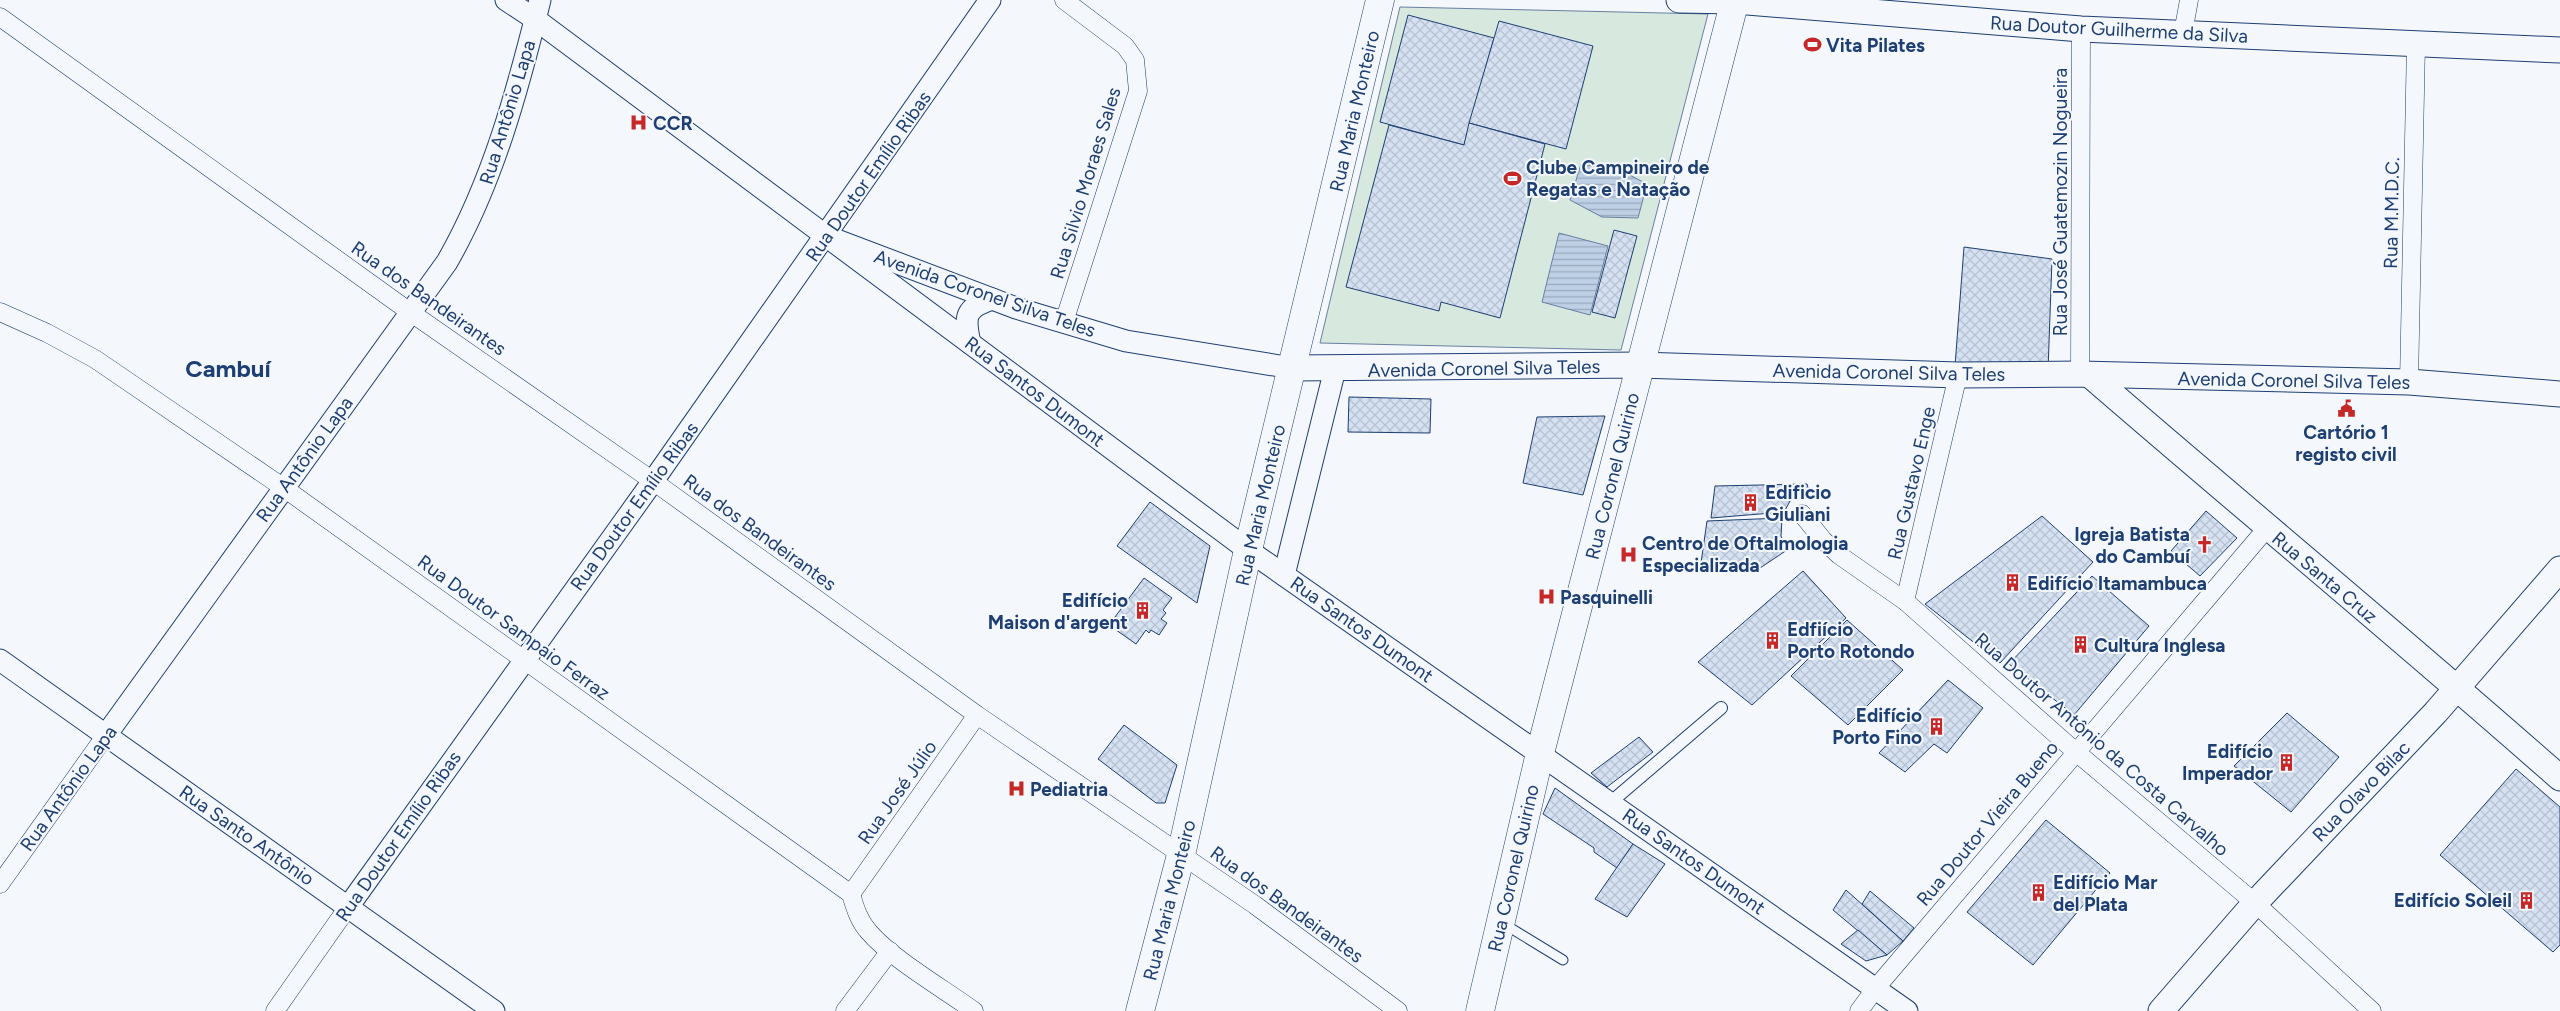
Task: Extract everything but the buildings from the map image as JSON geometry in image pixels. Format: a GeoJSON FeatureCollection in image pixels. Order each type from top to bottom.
{"type":"FeatureCollection","features":[{"type":"Feature","properties":{"kind":"main road","name":"Rua Maria Monteiro"},"geometry":{"type":"LineString","coordinates":[[1140,1011],[1181,855],[1248,550],[1380,0]]}},
{"type":"Feature","properties":{"kind":"main road","name":"Rua Doutor Guilherme da Silva"},"geometry":{"type":"LineString","coordinates":[[1679,0],[1735,1],[2082,29],[2560,50]]}},
{"type":"Feature","properties":{"kind":"main road","name":"Rua Coronel Quirino"},"geometry":{"type":"LineString","coordinates":[[1480,1011],[1540,753],[1735,1]]}},
{"type":"Feature","properties":{"kind":"main road","name":"Avenida Coronel Silva Teles"},"geometry":{"type":"LineString","coordinates":[[1292,368],[1335,370],[1640,366],[1958,375],[2085,375],[2409,382],[2560,394]]}},
{"type":"Feature","properties":{"kind":"main road","name":"Rua Santa Cruz"},"geometry":{"type":"LineString","coordinates":[[2085,375],[2458,688],[2560,778]]}},
{"type":"Feature","properties":{"kind":"main road","name":"Rua Olavo Bilac"},"geometry":{"type":"LineString","coordinates":[[2161,1011],[2255,903],[2458,688],[2560,569]]}},
{"type":"Feature","properties":{"kind":"street","name":"Avenida Coronel Silva Teles"},"geometry":{"type":"LineString","coordinates":[[506,0],[538,10],[826,236],[992,299],[1126,341],[1292,368]]}},
{"type":"Feature","properties":{"kind":"street","name":"Rua Doutor Emílio Ribas"},"geometry":{"type":"LineString","coordinates":[[275,1011],[826,236],[990,0]]}},
{"type":"Feature","properties":{"kind":"street","name":"Rua Silvio Moraes Sales"},"geometry":{"type":"LineString","coordinates":[[1064,0],[1125,46],[1136,60],[1138,75],[1138,91],[1064,322]]}},
{"type":"Feature","properties":{"kind":"street"},"geometry":{"type":"LineString","coordinates":[[2183,33],[2188,0]]}},
{"type":"Feature","properties":{"kind":"street","name":"Rua Antônio Lapa"},"geometry":{"type":"LineString","coordinates":[[0,884],[447,262],[465,230],[482,191],[504,126],[538,10]]}},
{"type":"Feature","properties":{"kind":"street","name":"Rua dos Bandeirantes"},"geometry":{"type":"LineString","coordinates":[[0,17],[410,312],[653,480],[977,715],[1254,905],[1398,1011]]}},
{"type":"Feature","properties":{"kind":"street","name":"Rua José Guatemozin Nogueira"},"geometry":{"type":"LineString","coordinates":[[2082,29],[2085,375]]}},
{"type":"Feature","properties":{"kind":"street","name":"Rua M.M.D.C."},"geometry":{"type":"LineString","coordinates":[[2409,382],[2416,44]]}},
{"type":"Feature","properties":{"kind":"street","name":"Rua Santos Dumont"},"geometry":{"type":"LineString","coordinates":[[826,236],[1248,550],[1611,802],[1907,1011]]}},
{"type":"Feature","properties":{"kind":"street"},"geometry":{"type":"LineString","coordinates":[[970,343],[967,330],[969,312],[975,305],[992,299]]}},
{"type":"Feature","properties":{"kind":"street","name":"Rua Doutor Sampaio Ferraz"},"geometry":{"type":"LineString","coordinates":[[0,312],[47,333],[95,358],[284,488],[851,894]]}},
{"type":"Feature","properties":{"kind":"street"},"geometry":{"type":"LineString","coordinates":[[1284,575],[1335,370]]}},
{"type":"Feature","properties":{"kind":"street","name":"Rua Gustavo Enge"},"geometry":{"type":"LineString","coordinates":[[1905,601],[1958,375]]}},
{"type":"Feature","properties":{"kind":"street","name":"Rua Doutor Antônio da Costa Carvalho"},"geometry":{"type":"LineString","coordinates":[[1802,514],[1823,540],[1839,555],[1905,601],[2076,752],[2255,903],[2372,1011]]}},
{"type":"Feature","properties":{"kind":"street","name":"Rua Doutor Vieira Bueno"},"geometry":{"type":"LineString","coordinates":[[1859,1011],[1875,989],[2267,528]]}},
{"type":"Feature","properties":{"kind":"street","name":"Rua Santo Antônio"},"geometry":{"type":"LineString","coordinates":[[0,660],[494,1011]]}},
{"type":"Feature","properties":{"kind":"street"},"geometry":{"type":"LineString","coordinates":[[1611,802],[1721,708]]}},
{"type":"Feature","properties":{"kind":"street","name":"Rua José Júlio"},"geometry":{"type":"LineString","coordinates":[[851,894],[977,715]]}},
{"type":"Feature","properties":{"kind":"street"},"geometry":{"type":"LineString","coordinates":[[851,894],[859,917],[864,925],[890,951],[974,1011]]}},
{"type":"Feature","properties":{"kind":"street"},"geometry":{"type":"LineString","coordinates":[[845,1011],[890,951]]}},
{"type":"Feature","properties":{"kind":"lane"},"geometry":{"type":"LineString","coordinates":[[1500,922],[1563,960]]}},
{"type":"Feature","properties":{"kind":"shaded area","name":"Clube Campineiro de Regatas e Natação"},"geometry":{"type":"Polygon","coordinates":[[[1400,7],[1708,14],[1621,350],[1320,343],[1400,7]]]}},
{"type":"Feature","properties":{"kind":"water"},"geometry":{"type":"Polygon","coordinates":[[[1581,164],[1616,168],[1647,184],[1638,218],[1602,217],[1570,200],[1581,164]]]}},
{"type":"Feature","properties":{"kind":"water"},"geometry":{"type":"Polygon","coordinates":[[[1559,233],[1608,246],[1590,315],[1542,302],[1559,233]]]}},
{"type":"Feature","properties":{"kind":"place","name":"Vita Pilates"},"geometry":{"type":"Point","coordinates":[1812,45]}},
{"type":"Feature","properties":{"kind":"place","name":"CCR"},"geometry":{"type":"Point","coordinates":[639,123]}},
{"type":"Feature","properties":{"kind":"place","name":"Clube Campineiro de Regatas e Natação"},"geometry":{"type":"Point","coordinates":[1512,178]}},
{"type":"Feature","properties":{"kind":"place","name":"Cartório 1 registo civil"},"geometry":{"type":"Point","coordinates":[2346,409]}},
{"type":"Feature","properties":{"kind":"place","name":"Edificio Giuliani"},"geometry":{"type":"Point","coordinates":[1751,503]}},
{"type":"Feature","properties":{"kind":"place","name":"Igreja Batista do Cambuí"},"geometry":{"type":"Point","coordinates":[2204,545]}},
{"type":"Feature","properties":{"kind":"place","name":"Centro de Oftalmologia Especializada"},"geometry":{"type":"Point","coordinates":[1628,554]}},
{"type":"Feature","properties":{"kind":"place","name":"Edifício Itamambuca"},"geometry":{"type":"Point","coordinates":[2013,583]}},
{"type":"Feature","properties":{"kind":"place","name":"Pasquinelli"},"geometry":{"type":"Point","coordinates":[1546,597]}},
{"type":"Feature","properties":{"kind":"place","name":"Edifício Maison d'argent"},"geometry":{"type":"Point","coordinates":[1142,611]}},
{"type":"Feature","properties":{"kind":"place","name":"Edfiício Porto Rotondo"},"geometry":{"type":"Point","coordinates":[1773,640]}},
{"type":"Feature","properties":{"kind":"place","name":"Cultura Inglesa"},"geometry":{"type":"Point","coordinates":[2080,645]}},
{"type":"Feature","properties":{"kind":"place","name":"Edifício Porto Fino"},"geometry":{"type":"Point","coordinates":[1936,726]}},
{"type":"Feature","properties":{"kind":"place","name":"Edifício Imperador"},"geometry":{"type":"Point","coordinates":[2287,762]}},
{"type":"Feature","properties":{"kind":"place","name":"Pediatria"},"geometry":{"type":"Point","coordinates":[1016,789]}},
{"type":"Feature","properties":{"kind":"place","name":"Edifício Mar del Plata"},"geometry":{"type":"Point","coordinates":[2039,893]}},
{"type":"Feature","properties":{"kind":"place","name":"Edifício Soleil"},"geometry":{"type":"Point","coordinates":[2526,900]}},
{"type":"Feature","properties":{"kind":"district","name":"Cambuí"},"geometry":{"type":"Point","coordinates":[228,369]}}]}
